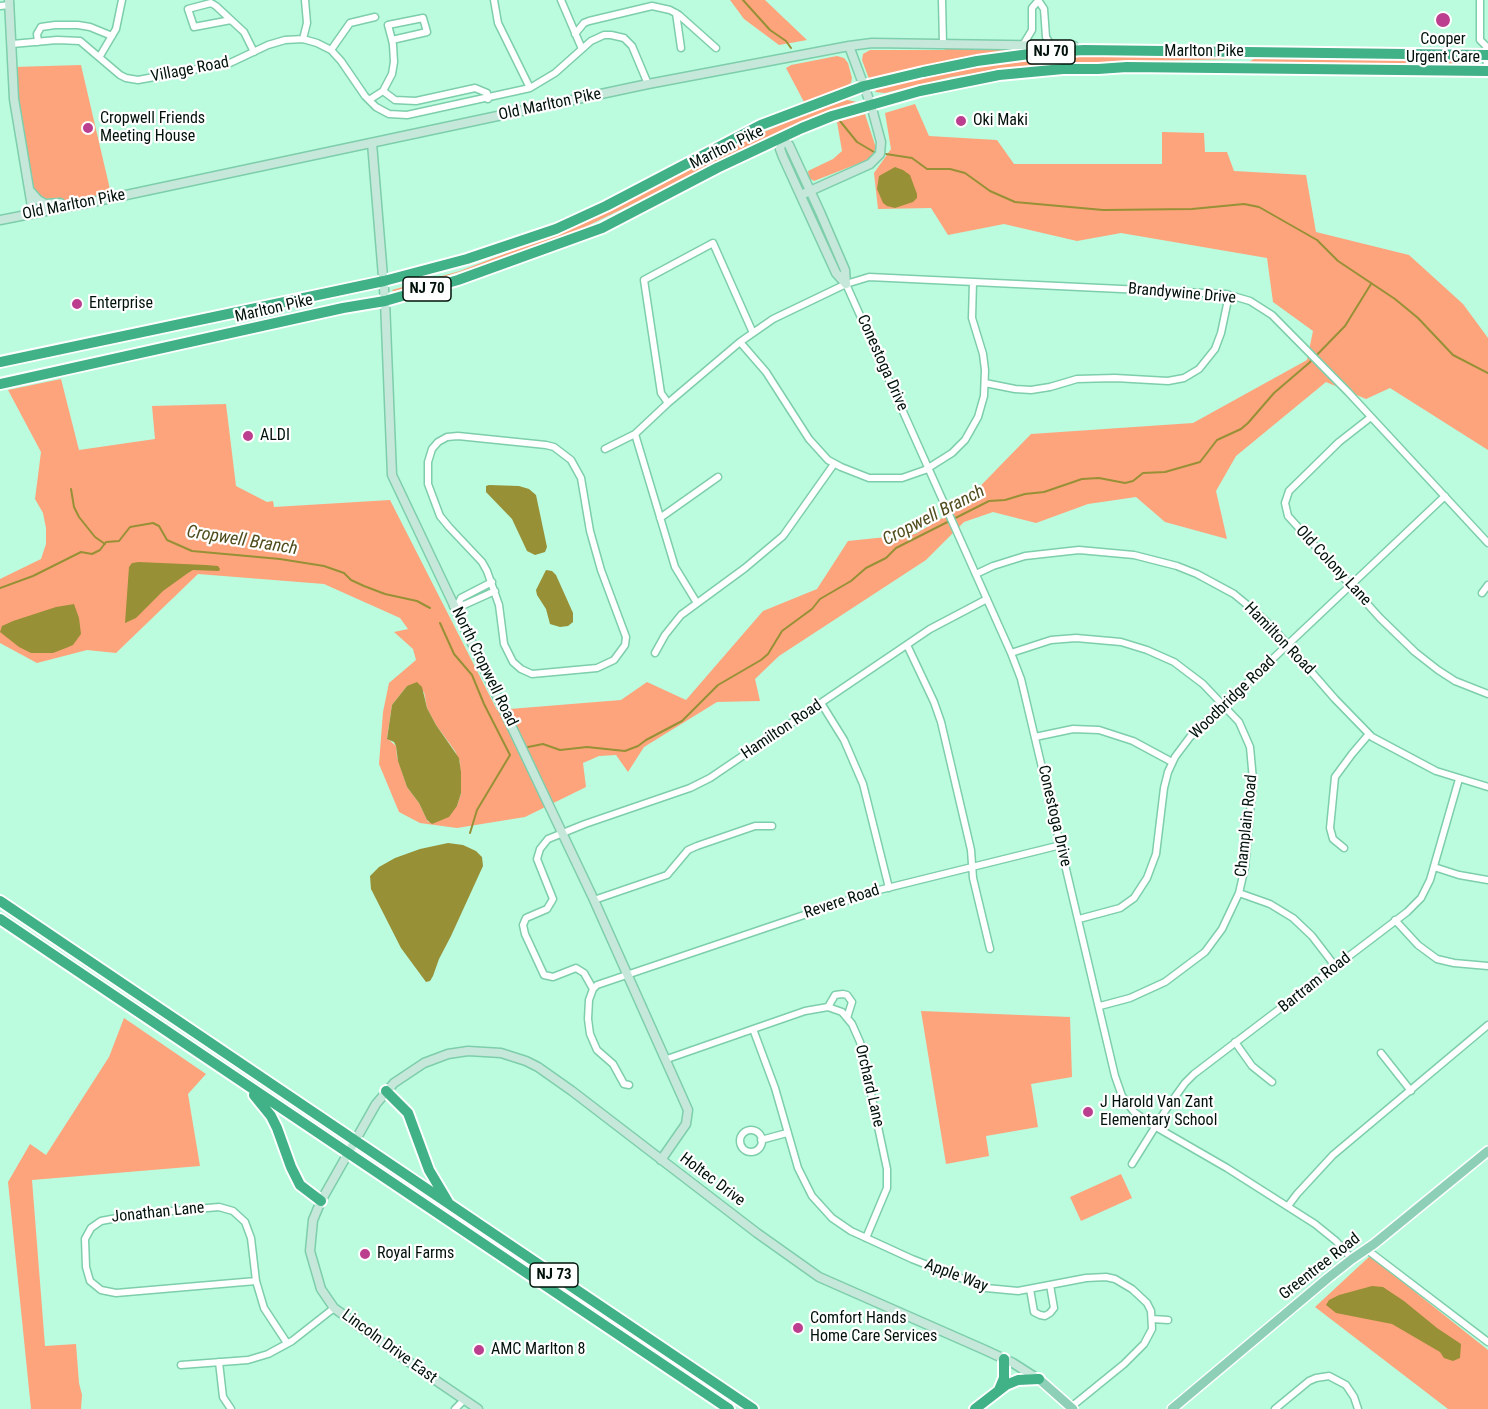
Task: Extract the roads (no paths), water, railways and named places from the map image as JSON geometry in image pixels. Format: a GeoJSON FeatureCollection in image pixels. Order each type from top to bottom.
{"type":"FeatureCollection","features":[{"type":"Feature","properties":{"kind":"highway","name":"Marlton Pike"},"geometry":{"type":"LineString","coordinates":[[0,362],[384,281],[467,259],[556,229],[659,180],[761,125],[864,86],[902,76],[977,61],[1037,53],[1105,50],[1259,52],[1487,50]]}},
{"type":"Feature","properties":{"kind":"highway"},"geometry":{"type":"LineString","coordinates":[[1227,67],[1244,63],[1259,52]]}},
{"type":"Feature","properties":{"kind":"highway","name":"Marlton Pike"},"geometry":{"type":"LineString","coordinates":[[0,384],[385,301],[483,272],[603,228],[717,168],[832,116],[920,91],[1009,74],[1127,66],[1488,71]]}},
{"type":"Feature","properties":{"kind":"highway","name":"NJ 73"},"geometry":{"type":"LineString","coordinates":[[0,901],[753,1409]]}},
{"type":"Feature","properties":{"kind":"highway","name":"NJ 73"},"geometry":{"type":"LineString","coordinates":[[0,919],[729,1409]]}},
{"type":"Feature","properties":{"kind":"highway"},"geometry":{"type":"LineString","coordinates":[[229,1073],[231,1078],[253,1094],[277,1128],[300,1185],[321,1200]]}},
{"type":"Feature","properties":{"kind":"highway"},"geometry":{"type":"LineString","coordinates":[[386,1091],[408,1113],[429,1170],[450,1205]]}},
{"type":"Feature","properties":{"kind":"highway"},"geometry":{"type":"LineString","coordinates":[[999,1390],[1004,1378],[1004,1359]]}},
{"type":"Feature","properties":{"kind":"highway"},"geometry":{"type":"LineString","coordinates":[[975,1409],[1006,1385],[1018,1380],[1039,1379]]}},
{"type":"Feature","properties":{"kind":"main road","name":"Greentree Road"},"geometry":{"type":"LineString","coordinates":[[1172,1409],[1352,1259],[1374,1244],[1488,1150]]}},
{"type":"Feature","properties":{"kind":"main road","name":"Holtec Drive"},"geometry":{"type":"LineString","coordinates":[[1039,1379],[1072,1408]]}},
{"type":"Feature","properties":{"kind":"street"},"geometry":{"type":"LineString","coordinates":[[99,56],[118,23],[122,0]]}},
{"type":"Feature","properties":{"kind":"street"},"geometry":{"type":"LineString","coordinates":[[303,39],[307,23],[305,0]]}},
{"type":"Feature","properties":{"kind":"street"},"geometry":{"type":"LineString","coordinates":[[494,0],[498,23],[530,88]]}},
{"type":"Feature","properties":{"kind":"street"},"geometry":{"type":"LineString","coordinates":[[561,0],[582,49]]}},
{"type":"Feature","properties":{"kind":"street"},"geometry":{"type":"LineString","coordinates":[[942,0],[943,44]]}},
{"type":"Feature","properties":{"kind":"street"},"geometry":{"type":"LineString","coordinates":[[1480,0],[1480,40],[1487,50],[1488,71]]}},
{"type":"Feature","properties":{"kind":"street"},"geometry":{"type":"LineString","coordinates":[[1023,45],[1032,30],[1032,8],[1038,1],[1044,9],[1046,37],[1051,45]]}},
{"type":"Feature","properties":{"kind":"street"},"geometry":{"type":"LineString","coordinates":[[0,6],[10,2],[18,127],[33,213]]}},
{"type":"Feature","properties":{"kind":"street"},"geometry":{"type":"LineString","coordinates":[[231,20],[194,27],[188,9],[211,3],[231,20],[247,37],[254,52]]}},
{"type":"Feature","properties":{"kind":"street"},"geometry":{"type":"LineString","coordinates":[[575,34],[584,23],[589,21],[652,6],[676,13],[716,48]]}},
{"type":"Feature","properties":{"kind":"street"},"geometry":{"type":"LineString","coordinates":[[676,13],[681,48]]}},
{"type":"Feature","properties":{"kind":"street"},"geometry":{"type":"LineString","coordinates":[[331,50],[350,23],[375,17]]}},
{"type":"Feature","properties":{"kind":"street"},"geometry":{"type":"LineString","coordinates":[[369,100],[383,91],[392,74],[394,62],[388,25],[423,18],[427,32],[392,40]]}},
{"type":"Feature","properties":{"kind":"street"},"geometry":{"type":"LineString","coordinates":[[38,42],[37,34],[41,27],[55,25],[84,26],[112,36]]}},
{"type":"Feature","properties":{"kind":"street","name":"Village Road"},"geometry":{"type":"LineString","coordinates":[[12,44],[80,41],[120,75],[138,80],[230,63],[276,42],[303,39],[331,50],[369,100],[389,114],[407,115],[530,88],[555,73],[597,37],[604,35],[624,38],[632,45],[648,84]]}},
{"type":"Feature","properties":{"kind":"street","name":"Old Marlton Pike"},"geometry":{"type":"LineString","coordinates":[[0,220],[648,84],[849,46],[872,43],[1051,45],[1105,50]]}},
{"type":"Feature","properties":{"kind":"street"},"geometry":{"type":"LineString","coordinates":[[801,195],[870,164],[878,158],[881,147],[871,105],[849,46]]}},
{"type":"Feature","properties":{"kind":"street"},"geometry":{"type":"LineString","coordinates":[[383,91],[395,100],[417,101],[475,88],[487,93],[488,99]]}},
{"type":"Feature","properties":{"kind":"street","name":"Conestoga Drive"},"geometry":{"type":"LineString","coordinates":[[781,139],[789,145],[810,191],[845,270],[846,284]]}},
{"type":"Feature","properties":{"kind":"street","name":"Conestoga Drive"},"geometry":{"type":"LineString","coordinates":[[781,139],[780,150],[836,273],[846,284],[1021,679],[1115,1076],[1122,1096],[1134,1112],[1156,1127],[1288,1206],[1323,1230],[1352,1259]]}},
{"type":"Feature","properties":{"kind":"street","name":"North Cropwell Road"},"geometry":{"type":"LineString","coordinates":[[372,143],[384,281],[392,475],[516,731],[629,975],[688,1110],[686,1124],[661,1160]]}},
{"type":"Feature","properties":{"kind":"street"},"geometry":{"type":"LineString","coordinates":[[28,188],[41,202],[49,205],[60,203],[64,208]]}},
{"type":"Feature","properties":{"kind":"street"},"geometry":{"type":"LineString","coordinates":[[668,403],[661,393],[644,280],[713,243],[753,333]]}},
{"type":"Feature","properties":{"kind":"street","name":"Brandywine Drive"},"geometry":{"type":"LineString","coordinates":[[605,449],[635,434],[740,342],[773,319],[846,284],[869,277],[1228,295],[1250,301],[1268,311],[1348,392],[1488,543]]}},
{"type":"Feature","properties":{"kind":"street"},"geometry":{"type":"LineString","coordinates":[[740,342],[766,372],[809,439],[834,464],[854,473],[878,479],[902,478],[928,468],[949,456],[965,440],[978,417],[985,383],[983,354],[972,318],[973,282]]}},
{"type":"Feature","properties":{"kind":"street"},"geometry":{"type":"LineString","coordinates":[[985,383],[1032,390],[1077,379],[1115,378],[1168,381],[1184,378],[1199,369],[1215,349],[1221,333],[1228,295]]}},
{"type":"Feature","properties":{"kind":"street","name":"Old Colony Lane"},"geometry":{"type":"LineString","coordinates":[[1371,417],[1318,462],[1289,491],[1285,510],[1291,522],[1380,618],[1422,658],[1455,681],[1488,694]]}},
{"type":"Feature","properties":{"kind":"street"},"geometry":{"type":"LineString","coordinates":[[635,434],[675,567],[697,603]]}},
{"type":"Feature","properties":{"kind":"street"},"geometry":{"type":"LineString","coordinates":[[458,436],[546,445],[555,447],[571,460],[581,478],[590,531],[601,570],[625,629],[627,637],[625,645],[614,660],[597,668],[532,674],[521,669],[507,652],[492,582],[482,562],[440,516],[428,484],[428,462],[432,448],[447,437],[458,436]]}},
{"type":"Feature","properties":{"kind":"street"},"geometry":{"type":"LineString","coordinates":[[655,653],[669,629],[681,615],[783,536],[834,464]]}},
{"type":"Feature","properties":{"kind":"street"},"geometry":{"type":"LineString","coordinates":[[660,518],[718,477]]}},
{"type":"Feature","properties":{"kind":"street","name":"Woodbridge Road"},"geometry":{"type":"LineString","coordinates":[[1079,919],[1112,911],[1126,904],[1134,898],[1147,878],[1156,854],[1164,788],[1172,762],[1190,737],[1445,496]]}},
{"type":"Feature","properties":{"kind":"street","name":"Hamilton Road"},"geometry":{"type":"LineString","coordinates":[[976,574],[1016,559],[1052,552],[1090,550],[1134,555],[1178,566],[1207,578],[1257,613],[1369,734],[1416,762],[1488,788]]}},
{"type":"Feature","properties":{"kind":"street"},"geometry":{"type":"LineString","coordinates":[[456,605],[461,598],[492,582]]}},
{"type":"Feature","properties":{"kind":"street"},"geometry":{"type":"LineString","coordinates":[[1482,593],[1488,585]]}},
{"type":"Feature","properties":{"kind":"street"},"geometry":{"type":"LineString","coordinates":[[456,605],[464,605],[495,591]]}},
{"type":"Feature","properties":{"kind":"street","name":"Hamilton Road"},"geometry":{"type":"LineString","coordinates":[[592,989],[584,973],[576,968],[553,976],[544,975],[524,929],[526,918],[547,909],[553,899],[539,867],[538,853],[548,839],[690,788],[710,778],[950,617],[987,599]]}},
{"type":"Feature","properties":{"kind":"street","name":"Champlain Road"},"geometry":{"type":"LineString","coordinates":[[1011,653],[1059,638],[1094,638],[1130,644],[1165,658],[1203,684],[1239,722],[1253,762],[1245,867],[1239,893],[1217,937],[1198,958],[1174,976],[1148,991],[1100,1006]]}},
{"type":"Feature","properties":{"kind":"street"},"geometry":{"type":"LineString","coordinates":[[908,645],[934,702],[940,722],[971,850],[972,868],[990,949]]}},
{"type":"Feature","properties":{"kind":"street"},"geometry":{"type":"LineString","coordinates":[[821,703],[844,740],[863,784],[889,888]]}},
{"type":"Feature","properties":{"kind":"street"},"geometry":{"type":"LineString","coordinates":[[1035,737],[1073,729],[1099,730],[1117,734],[1172,762]]}},
{"type":"Feature","properties":{"kind":"street"},"geometry":{"type":"LineString","coordinates":[[1344,848],[1333,839],[1330,828],[1335,777],[1369,734]]}},
{"type":"Feature","properties":{"kind":"street","name":"Bartram Road"},"geometry":{"type":"LineString","coordinates":[[1132,1164],[1185,1083],[1203,1066],[1266,1021],[1421,898],[1434,867],[1459,779]]}},
{"type":"Feature","properties":{"kind":"street"},"geometry":{"type":"LineString","coordinates":[[594,900],[668,875],[688,850],[696,846],[755,826],[772,826]]}},
{"type":"Feature","properties":{"kind":"street","name":"Revere Road"},"geometry":{"type":"LineString","coordinates":[[592,989],[597,985],[839,902],[1061,845]]}},
{"type":"Feature","properties":{"kind":"street"},"geometry":{"type":"LineString","coordinates":[[1434,867],[1459,875],[1488,880]]}},
{"type":"Feature","properties":{"kind":"street"},"geometry":{"type":"LineString","coordinates":[[1239,893],[1270,904],[1293,918],[1312,936],[1335,966]]}},
{"type":"Feature","properties":{"kind":"street"},"geometry":{"type":"LineString","coordinates":[[1395,920],[1424,951],[1437,959],[1488,966]]}},
{"type":"Feature","properties":{"kind":"street"},"geometry":{"type":"LineString","coordinates":[[592,989],[588,1019],[594,1045],[601,1056],[613,1064],[624,1084],[629,1085]]}},
{"type":"Feature","properties":{"kind":"street","name":"Orchard Lane"},"geometry":{"type":"LineString","coordinates":[[828,1007],[835,995],[848,995],[852,1002],[847,1018],[860,1042],[887,1169],[888,1179],[884,1196],[866,1238]]}},
{"type":"Feature","properties":{"kind":"street"},"geometry":{"type":"LineString","coordinates":[[667,1059],[820,1007],[835,1009],[847,1018]]}},
{"type":"Feature","properties":{"kind":"street"},"geometry":{"type":"LineString","coordinates":[[1288,1206],[1296,1194],[1333,1155],[1488,1025]]}},
{"type":"Feature","properties":{"kind":"street","name":"Apple Way"},"geometry":{"type":"LineString","coordinates":[[753,1029],[775,1088],[798,1168],[812,1196],[832,1218],[866,1238],[976,1286],[996,1291],[1030,1289],[1097,1276],[1116,1279],[1140,1295],[1151,1311],[1152,1319]]}},
{"type":"Feature","properties":{"kind":"street"},"geometry":{"type":"LineString","coordinates":[[1235,1042],[1252,1066],[1272,1082]]}},
{"type":"Feature","properties":{"kind":"street","name":"Holtec Drive"},"geometry":{"type":"LineString","coordinates":[[355,1141],[386,1091],[403,1076],[424,1063],[460,1052],[501,1053],[526,1061],[550,1075],[819,1277],[1004,1359],[1039,1379]]}},
{"type":"Feature","properties":{"kind":"street"},"geometry":{"type":"LineString","coordinates":[[1381,1053],[1411,1091]]}},
{"type":"Feature","properties":{"kind":"street"},"geometry":{"type":"LineString","coordinates":[[761,1140],[787,1133]]}},
{"type":"Feature","properties":{"kind":"street","name":"Lincoln Drive East"},"geometry":{"type":"LineString","coordinates":[[355,1141],[321,1200],[313,1220],[310,1251],[321,1289],[334,1308],[478,1409]]}},
{"type":"Feature","properties":{"kind":"street","name":"Jonathan Lane"},"geometry":{"type":"LineString","coordinates":[[256,1281],[108,1293],[95,1287],[87,1275],[85,1239],[91,1228],[107,1218],[211,1207],[226,1209],[240,1216],[249,1230],[256,1281],[264,1308],[287,1343]]}},
{"type":"Feature","properties":{"kind":"street"},"geometry":{"type":"LineString","coordinates":[[1366,1249],[1488,1342]]}},
{"type":"Feature","properties":{"kind":"street"},"geometry":{"type":"LineString","coordinates":[[1030,1289],[1035,1312],[1040,1316],[1046,1316],[1054,1308],[1050,1285]]}},
{"type":"Feature","properties":{"kind":"street"},"geometry":{"type":"LineString","coordinates":[[181,1365],[255,1358],[274,1351],[334,1308]]}},
{"type":"Feature","properties":{"kind":"street"},"geometry":{"type":"LineString","coordinates":[[1072,1408],[1138,1352],[1152,1329],[1152,1319],[1168,1320]]}},
{"type":"Feature","properties":{"kind":"street"},"geometry":{"type":"LineString","coordinates":[[219,1362],[223,1396],[231,1409]]}},
{"type":"Feature","properties":{"kind":"street"},"geometry":{"type":"LineString","coordinates":[[1275,1409],[1309,1381],[1329,1376],[1346,1385],[1358,1409]]}},
{"type":"Feature","properties":{"kind":"street"},"geometry":{"type":"LineString","coordinates":[[455,1409],[464,1400]]}},
{"type":"Feature","properties":{"kind":"waterway"},"geometry":{"type":"LineString","coordinates":[[743,0],[770,30],[786,41],[791,48]]}},
{"type":"Feature","properties":{"kind":"waterway"},"geometry":{"type":"LineString","coordinates":[[840,121],[857,142],[874,152]]}},
{"type":"Feature","properties":{"kind":"waterway"},"geometry":{"type":"LineString","coordinates":[[886,154],[912,158],[927,169],[950,169],[965,173],[990,191],[1015,202],[1103,210],[1192,209],[1244,204],[1259,207],[1317,240],[1338,261],[1395,299],[1418,318],[1453,355],[1488,373]]}},
{"type":"Feature","properties":{"kind":"waterway","name":"Cropwell Branch"},"geometry":{"type":"LineString","coordinates":[[528,747],[543,744],[560,750],[587,747],[625,751],[638,746],[682,721],[718,685],[761,660],[768,654],[782,631],[812,609],[820,599],[851,581],[866,568],[886,558],[896,548],[989,501],[1044,492],[1082,479],[1099,478],[1125,483],[1133,481],[1143,473],[1165,472],[1200,462],[1217,440],[1241,429],[1248,423],[1274,393],[1309,363],[1345,326],[1371,284]]}},
{"type":"Feature","properties":{"kind":"waterway"},"geometry":{"type":"LineString","coordinates":[[71,489],[74,507],[79,517],[95,537],[105,544]]}},
{"type":"Feature","properties":{"kind":"waterway","name":"Cropwell Branch"},"geometry":{"type":"LineString","coordinates":[[0,588],[33,576],[81,552],[92,554],[100,550],[106,542],[119,541],[130,527],[153,523],[159,526],[167,540],[192,551],[280,559],[324,566],[344,573],[351,580],[364,586],[385,594],[417,601],[430,608]]}},
{"type":"Feature","properties":{"kind":"waterway","name":"Cropwell Branch"},"geometry":{"type":"LineString","coordinates":[[440,623],[454,654],[472,675],[510,755]]}},
{"type":"Feature","properties":{"kind":"waterway"},"geometry":{"type":"LineString","coordinates":[[470,833],[477,810],[510,755]]}},
{"type":"Feature","properties":{"kind":"place","name":"Cooper Urgent Care"},"geometry":{"type":"Point","coordinates":[1443,20]}},
{"type":"Feature","properties":{"kind":"place","name":"Oki Maki"},"geometry":{"type":"Point","coordinates":[961,121]}},
{"type":"Feature","properties":{"kind":"place","name":"Cropwell Friends Meeting House"},"geometry":{"type":"Point","coordinates":[88,128]}},
{"type":"Feature","properties":{"kind":"place","name":"Enterprise"},"geometry":{"type":"Point","coordinates":[77,304]}},
{"type":"Feature","properties":{"kind":"place","name":"ALDI"},"geometry":{"type":"Point","coordinates":[248,436]}},
{"type":"Feature","properties":{"kind":"place","name":"J Harold Van Zant Elementary School"},"geometry":{"type":"Point","coordinates":[1088,1112]}},
{"type":"Feature","properties":{"kind":"place","name":"Royal Farms"},"geometry":{"type":"Point","coordinates":[365,1254]}},
{"type":"Feature","properties":{"kind":"place","name":"Comfort Hands Home Care Services"},"geometry":{"type":"Point","coordinates":[798,1328]}},
{"type":"Feature","properties":{"kind":"place","name":"AMC Marlton 8"},"geometry":{"type":"Point","coordinates":[479,1350]}}]}
